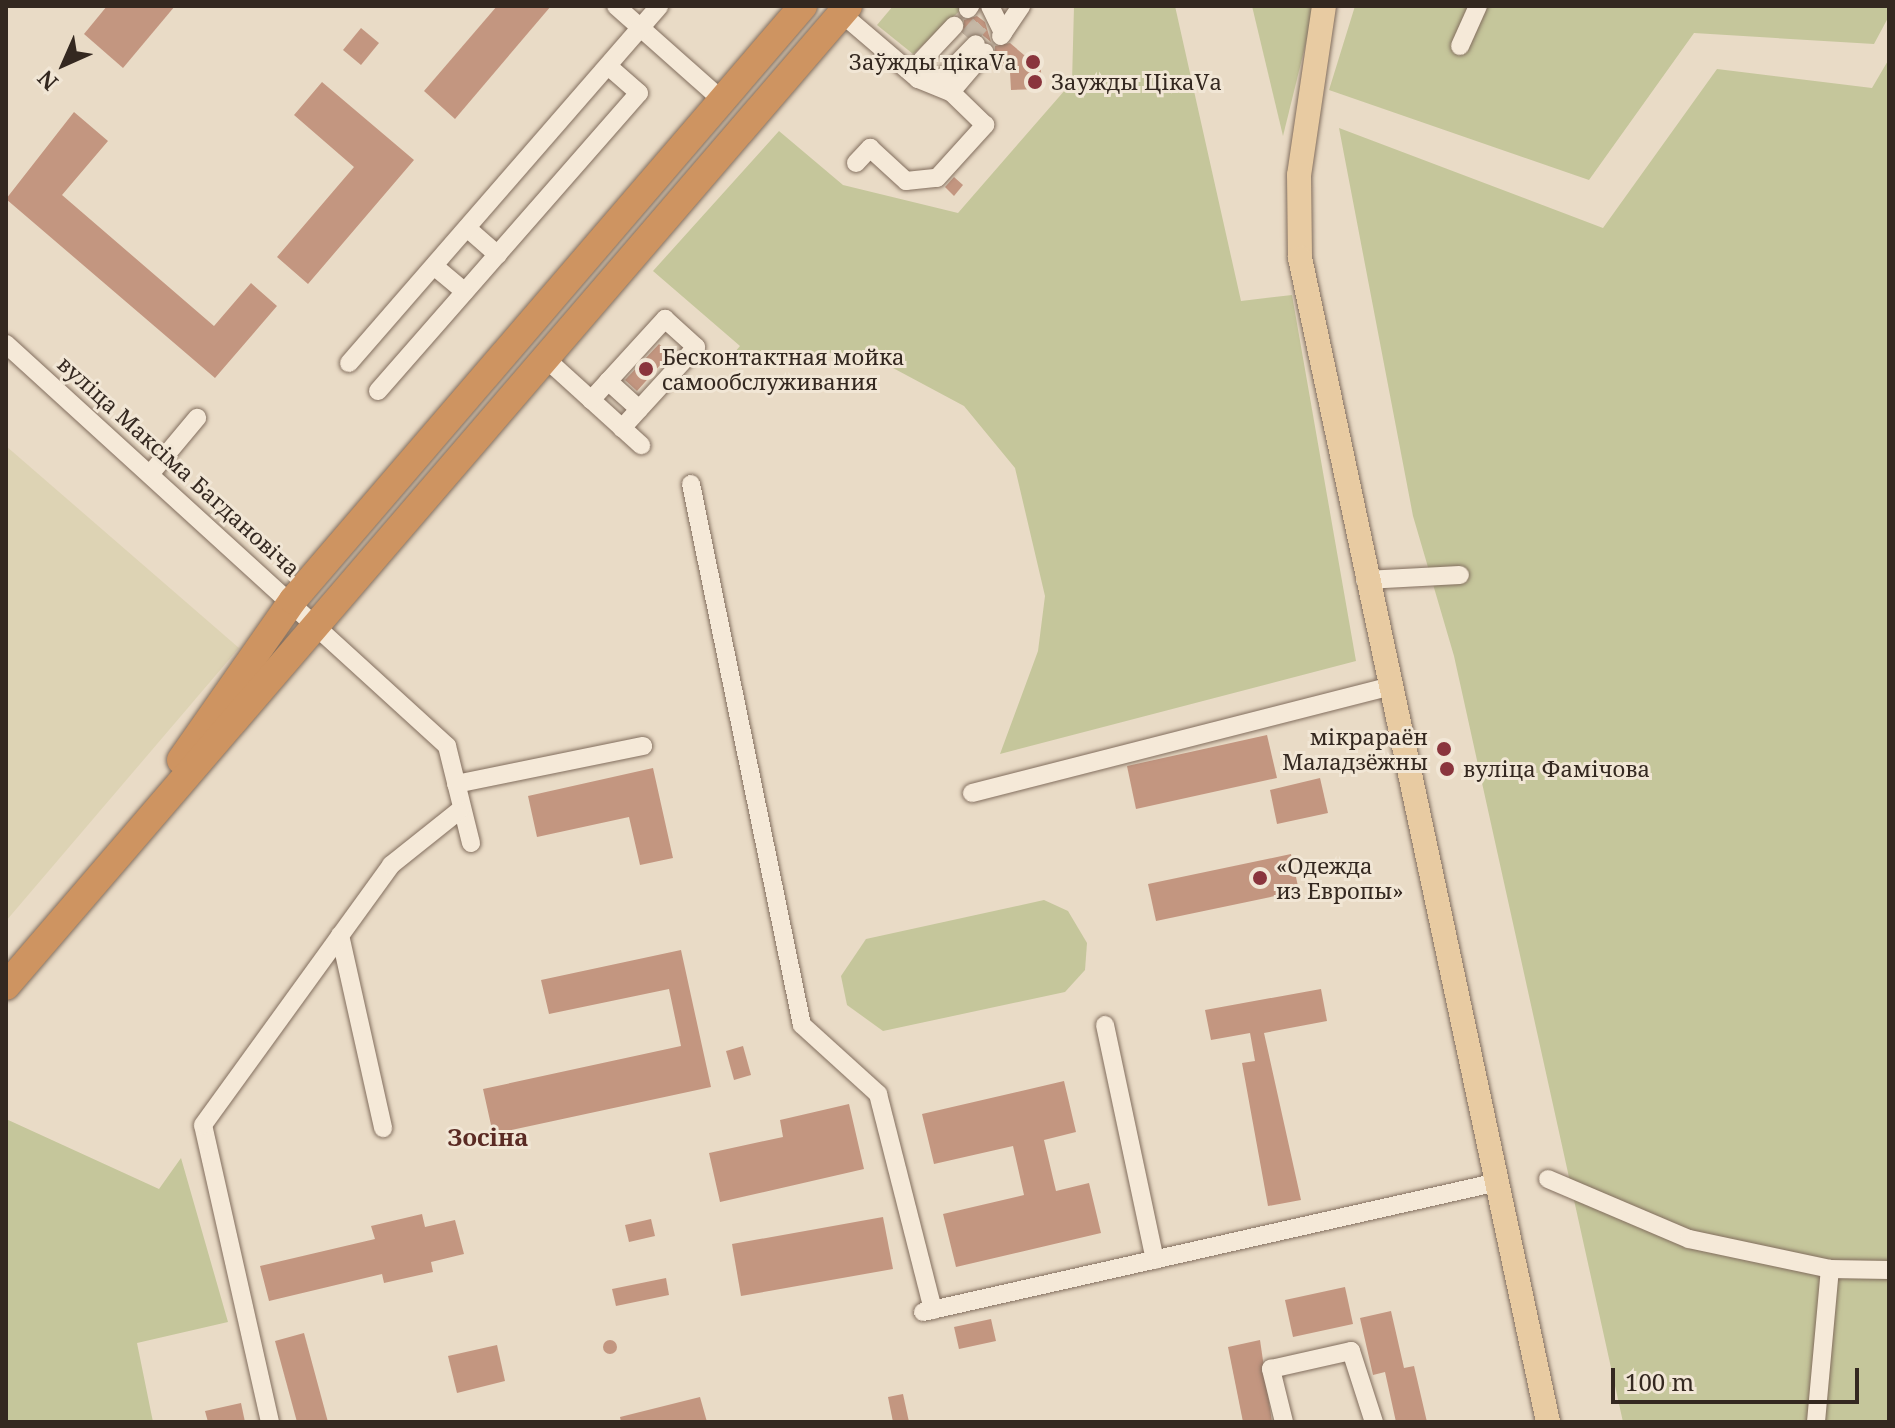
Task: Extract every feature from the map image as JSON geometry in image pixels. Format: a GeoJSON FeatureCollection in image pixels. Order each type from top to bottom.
{"type":"FeatureCollection","features":[{"type":"Feature","properties":{"kind":"highway"},"geometry":{"type":"LineString","coordinates":[[137,833],[293,600],[803,6]]}},
{"type":"Feature","properties":{"kind":"highway"},"geometry":{"type":"LineString","coordinates":[[6,986],[845,10]]}},
{"type":"Feature","properties":{"kind":"main road"},"geometry":{"type":"LineString","coordinates":[[1324,6],[1299,175],[1300,258],[1365,580],[1548,1422]]}},
{"type":"Feature","properties":{"kind":"street"},"geometry":{"type":"LineString","coordinates":[[616,6],[722,100]]}},
{"type":"Feature","properties":{"kind":"street"},"geometry":{"type":"LineString","coordinates":[[349,363],[659,6]]}},
{"type":"Feature","properties":{"kind":"street"},"geometry":{"type":"LineString","coordinates":[[986,17],[1021,6]]}},
{"type":"Feature","properties":{"kind":"street"},"geometry":{"type":"LineString","coordinates":[[1460,46],[1478,6]]}},
{"type":"Feature","properties":{"kind":"street"},"geometry":{"type":"LineString","coordinates":[[845,10],[918,79],[951,92],[985,125],[937,178],[906,181],[870,148],[856,163]]}},
{"type":"Feature","properties":{"kind":"street"},"geometry":{"type":"LineString","coordinates":[[918,79],[943,78],[969,38]]}},
{"type":"Feature","properties":{"kind":"street"},"geometry":{"type":"LineString","coordinates":[[918,79],[922,60],[969,38]]}},
{"type":"Feature","properties":{"kind":"street"},"geometry":{"type":"LineString","coordinates":[[951,92],[969,38]]}},
{"type":"Feature","properties":{"kind":"street"},"geometry":{"type":"LineString","coordinates":[[378,391],[639,93],[608,66]]}},
{"type":"Feature","properties":{"kind":"street"},"geometry":{"type":"LineString","coordinates":[[467,228],[498,255]]}},
{"type":"Feature","properties":{"kind":"street"},"geometry":{"type":"LineString","coordinates":[[434,266],[465,292]]}},
{"type":"Feature","properties":{"kind":"street"},"geometry":{"type":"LineString","coordinates":[[591,400],[665,319],[696,347],[622,428]]}},
{"type":"Feature","properties":{"kind":"street","name":"вуліца Максіма Багдановіча"},"geometry":{"type":"LineString","coordinates":[[6,344],[293,600],[447,746],[460,810],[471,843]]}},
{"type":"Feature","properties":{"kind":"street"},"geometry":{"type":"LineString","coordinates":[[545,358],[641,445]]}},
{"type":"Feature","properties":{"kind":"street"},"geometry":{"type":"LineString","coordinates":[[608,381],[639,409]]}},
{"type":"Feature","properties":{"kind":"street"},"geometry":{"type":"LineString","coordinates":[[151,473],[197,418]]}},
{"type":"Feature","properties":{"kind":"street"},"geometry":{"type":"LineString","coordinates":[[691,484],[802,1025],[878,1094],[927,1311],[1498,1182]]}},
{"type":"Feature","properties":{"kind":"street"},"geometry":{"type":"LineString","coordinates":[[1365,580],[1460,575]]}},
{"type":"Feature","properties":{"kind":"street"},"geometry":{"type":"LineString","coordinates":[[972,793],[1388,687]]}},
{"type":"Feature","properties":{"kind":"street"},"geometry":{"type":"LineString","coordinates":[[456,784],[643,746]]}},
{"type":"Feature","properties":{"kind":"street"},"geometry":{"type":"LineString","coordinates":[[270,1422],[203,1125],[391,865],[460,810]]}},
{"type":"Feature","properties":{"kind":"street"},"geometry":{"type":"LineString","coordinates":[[340,935],[383,1128]]}},
{"type":"Feature","properties":{"kind":"street"},"geometry":{"type":"LineString","coordinates":[[1105,1025],[1155,1260]]}},
{"type":"Feature","properties":{"kind":"street"},"geometry":{"type":"LineString","coordinates":[[1548,1179],[1689,1239],[1830,1269],[1889,1270]]}},
{"type":"Feature","properties":{"kind":"street"},"geometry":{"type":"LineString","coordinates":[[1816,1422],[1830,1269]]}},
{"type":"Feature","properties":{"kind":"street"},"geometry":{"type":"LineString","coordinates":[[1284,1422],[1271,1369],[1351,1351],[1374,1422]]}},
{"type":"Feature","properties":{"kind":"shaded area"},"geometry":{"type":"Polygon","coordinates":[[[6,446],[239,648],[6,921],[6,446]]]}},
{"type":"Feature","properties":{"kind":"green space"},"geometry":{"type":"Polygon","coordinates":[[[893,6],[965,6],[913,54],[877,25],[893,6]]]}},
{"type":"Feature","properties":{"kind":"green space"},"geometry":{"type":"Polygon","coordinates":[[[1074,6],[1175,6],[1241,301],[1292,295],[1356,661],[1000,754],[1038,651],[1045,596],[1015,468],[964,406],[865,353],[734,353],[740,346],[653,271],[779,131],[843,185],[958,213],[1072,82],[1074,6]]]}},
{"type":"Feature","properties":{"kind":"green space"},"geometry":{"type":"Polygon","coordinates":[[[1252,6],[1315,6],[1283,136],[1252,6]]]}},
{"type":"Feature","properties":{"kind":"green space"},"geometry":{"type":"Polygon","coordinates":[[[1355,6],[1889,6],[1889,16],[1874,44],[1694,33],[1589,180],[1329,90],[1355,6]]]}},
{"type":"Feature","properties":{"kind":"green space"},"geometry":{"type":"Polygon","coordinates":[[[1889,59],[1889,1422],[1623,1422],[1454,656],[1413,516],[1339,128],[1603,228],[1717,69],[1872,88],[1889,59]]]}},
{"type":"Feature","properties":{"kind":"green space"},"geometry":{"type":"Polygon","coordinates":[[[1044,900],[1068,911],[1087,943],[1085,970],[1065,992],[883,1031],[847,1005],[841,976],[866,939],[1044,900]]]}},
{"type":"Feature","properties":{"kind":"green space"},"geometry":{"type":"Polygon","coordinates":[[[6,1119],[159,1189],[181,1158],[228,1322],[137,1343],[153,1422],[6,1422],[6,1119]]]}},
{"type":"Feature","properties":{"kind":"building"},"geometry":{"type":"Polygon","coordinates":[[[107,6],[175,6],[123,68],[84,34],[107,6]]]}},
{"type":"Feature","properties":{"kind":"building"},"geometry":{"type":"Polygon","coordinates":[[[497,6],[551,6],[455,119],[424,91],[497,6]]]}},
{"type":"Feature","properties":{"kind":"building"},"geometry":{"type":"Polygon","coordinates":[[[977,16],[985,22],[991,42],[980,33],[963,34],[964,20],[977,16]]]}},
{"type":"Feature","properties":{"kind":"building"},"geometry":{"type":"Polygon","coordinates":[[[361,28],[379,43],[361,65],[343,50],[361,28]]]}},
{"type":"Feature","properties":{"kind":"building"},"geometry":{"type":"Polygon","coordinates":[[[1010,43],[1024,55],[1040,53],[1042,89],[1011,90],[1010,72],[994,60],[995,46],[1010,43]]]}},
{"type":"Feature","properties":{"kind":"building"},"geometry":{"type":"Polygon","coordinates":[[[322,82],[414,160],[308,284],[277,257],[354,167],[294,115],[322,82]]]}},
{"type":"Feature","properties":{"kind":"building"},"geometry":{"type":"Polygon","coordinates":[[[74,112],[108,141],[62,195],[214,326],[251,283],[277,306],[215,378],[6,199],[74,112]]]}},
{"type":"Feature","properties":{"kind":"building"},"geometry":{"type":"Polygon","coordinates":[[[954,177],[963,185],[954,196],[945,187],[954,177]]]}},
{"type":"Feature","properties":{"kind":"building","name":"Бесконтактная мойка самообслуживания"},"geometry":{"type":"Polygon","coordinates":[[[659,344],[670,354],[637,391],[625,380],[659,344]]]}},
{"type":"Feature","properties":{"kind":"building"},"geometry":{"type":"Polygon","coordinates":[[[1267,735],[1277,778],[1136,809],[1127,766],[1267,735]]]}},
{"type":"Feature","properties":{"kind":"building"},"geometry":{"type":"Polygon","coordinates":[[[653,768],[673,858],[640,865],[629,817],[537,837],[528,796],[653,768]]]}},
{"type":"Feature","properties":{"kind":"building"},"geometry":{"type":"Polygon","coordinates":[[[1320,778],[1328,813],[1277,824],[1270,790],[1320,778]]]}},
{"type":"Feature","properties":{"kind":"building"},"geometry":{"type":"Polygon","coordinates":[[[1291,854],[1299,891],[1156,921],[1148,884],[1291,854]]]}},
{"type":"Feature","properties":{"kind":"building"},"geometry":{"type":"Polygon","coordinates":[[[681,950],[711,1087],[493,1134],[483,1089],[681,1046],[669,989],[549,1014],[541,980],[681,950]]]}},
{"type":"Feature","properties":{"kind":"building"},"geometry":{"type":"Polygon","coordinates":[[[1321,989],[1327,1021],[1264,1033],[1301,1200],[1268,1206],[1242,1063],[1255,1061],[1250,1033],[1211,1040],[1205,1010],[1321,989]]]}},
{"type":"Feature","properties":{"kind":"building"},"geometry":{"type":"Polygon","coordinates":[[[743,1046],[751,1075],[734,1080],[726,1051],[743,1046]]]}},
{"type":"Feature","properties":{"kind":"building"},"geometry":{"type":"Polygon","coordinates":[[[1064,1081],[1076,1132],[1044,1140],[1056,1191],[1089,1183],[1101,1233],[956,1267],[943,1214],[1024,1195],[1013,1146],[934,1164],[922,1114],[1064,1081]]]}},
{"type":"Feature","properties":{"kind":"building"},"geometry":{"type":"Polygon","coordinates":[[[849,1104],[864,1169],[720,1202],[709,1153],[783,1137],[780,1120],[849,1104]]]}},
{"type":"Feature","properties":{"kind":"building"},"geometry":{"type":"Polygon","coordinates":[[[422,1214],[425,1227],[455,1220],[464,1254],[431,1262],[433,1272],[384,1283],[382,1274],[269,1301],[260,1266],[375,1239],[371,1226],[422,1214]]]}},
{"type":"Feature","properties":{"kind":"building"},"geometry":{"type":"Polygon","coordinates":[[[883,1217],[893,1269],[741,1296],[732,1244],[883,1217]]]}},
{"type":"Feature","properties":{"kind":"building"},"geometry":{"type":"Polygon","coordinates":[[[651,1219],[655,1236],[629,1242],[625,1225],[651,1219]]]}},
{"type":"Feature","properties":{"kind":"building"},"geometry":{"type":"Polygon","coordinates":[[[666,1278],[669,1295],[616,1306],[612,1289],[666,1278]]]}},
{"type":"Feature","properties":{"kind":"building"},"geometry":{"type":"Polygon","coordinates":[[[1345,1287],[1353,1324],[1293,1337],[1285,1300],[1345,1287]]]}},
{"type":"Feature","properties":{"kind":"building"},"geometry":{"type":"Polygon","coordinates":[[[1391,1311],[1404,1368],[1414,1366],[1427,1422],[1396,1422],[1385,1372],[1373,1375],[1360,1318],[1391,1311]]]}},
{"type":"Feature","properties":{"kind":"building"},"geometry":{"type":"Polygon","coordinates":[[[991,1319],[996,1341],[959,1349],[954,1327],[991,1319]]]}},
{"type":"Feature","properties":{"kind":"building"},"geometry":{"type":"Polygon","coordinates":[[[304,1333],[328,1422],[297,1422],[275,1341],[304,1333]]]}},
{"type":"Feature","properties":{"kind":"building"},"geometry":{"type":"Polygon","coordinates":[[[610,1340],[617,1347],[610,1354],[603,1347],[610,1340]]]}},
{"type":"Feature","properties":{"kind":"building"},"geometry":{"type":"Polygon","coordinates":[[[1260,1340],[1272,1422],[1243,1422],[1228,1347],[1260,1340]]]}},
{"type":"Feature","properties":{"kind":"building"},"geometry":{"type":"Polygon","coordinates":[[[497,1345],[505,1381],[457,1393],[448,1356],[497,1345]]]}},
{"type":"Feature","properties":{"kind":"building"},"geometry":{"type":"Polygon","coordinates":[[[903,1394],[909,1422],[893,1422],[888,1397],[903,1394]]]}},
{"type":"Feature","properties":{"kind":"building"},"geometry":{"type":"Polygon","coordinates":[[[700,1397],[707,1422],[621,1422],[620,1417],[700,1397]]]}},
{"type":"Feature","properties":{"kind":"building"},"geometry":{"type":"Polygon","coordinates":[[[241,1403],[245,1422],[208,1422],[205,1411],[241,1403]]]}},
{"type":"Feature","properties":{"kind":"tunnel"},"geometry":{"type":"LineString","coordinates":[[968,38],[983,21]]}},
{"type":"Feature","properties":{"kind":"place","name":"Заўжды цікаVа"},"geometry":{"type":"Point","coordinates":[1033,62]}},
{"type":"Feature","properties":{"kind":"place","name":"Заужды ЦікаVа"},"geometry":{"type":"Point","coordinates":[1035,82]}},
{"type":"Feature","properties":{"kind":"place","name":"Бесконтактная мойка самообслуживания"},"geometry":{"type":"Point","coordinates":[646,369]}},
{"type":"Feature","properties":{"kind":"place","name":"мікрараён Маладзёжны"},"geometry":{"type":"Point","coordinates":[1444,749]}},
{"type":"Feature","properties":{"kind":"place","name":"вуліца Фамічова"},"geometry":{"type":"Point","coordinates":[1447,769]}},
{"type":"Feature","properties":{"kind":"place","name":"«Одежда из Европы»"},"geometry":{"type":"Point","coordinates":[1260,878]}},
{"type":"Feature","properties":{"kind":"district","name":"Зосіна"},"geometry":{"type":"Point","coordinates":[488,1137]}}]}
